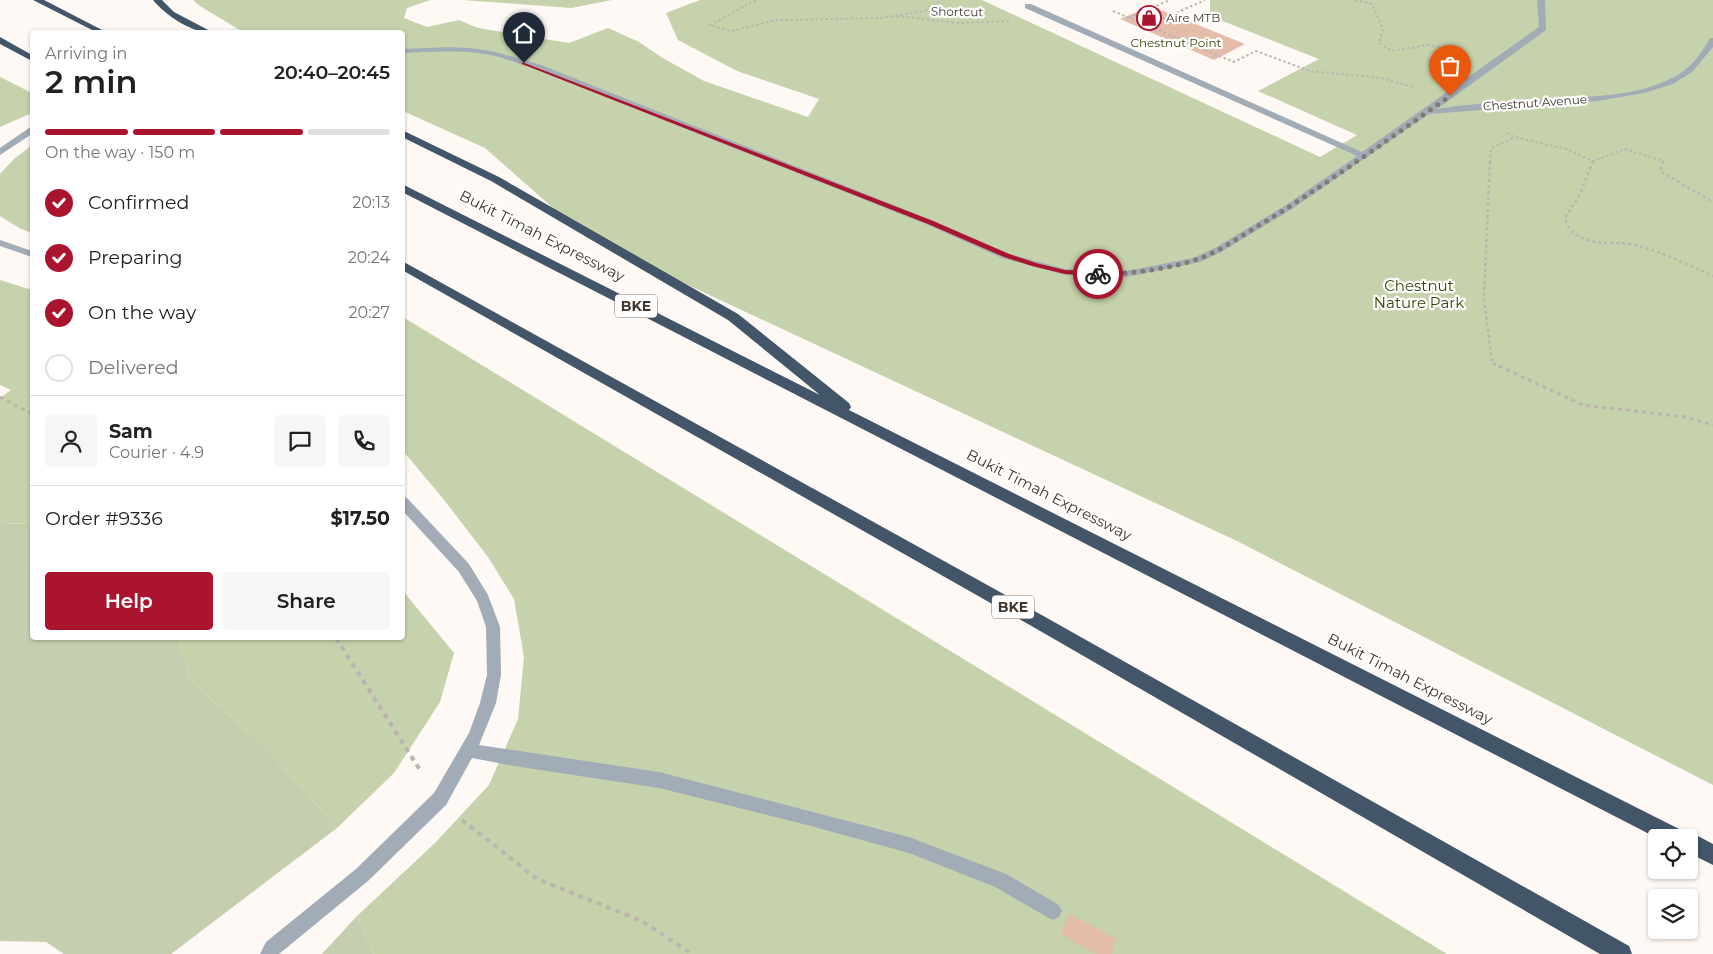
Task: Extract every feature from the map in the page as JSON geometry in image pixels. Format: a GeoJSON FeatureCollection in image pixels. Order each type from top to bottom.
{"type":"FeatureCollection","features":[{"type":"Feature","properties":{"kind":"highway"},"geometry":{"type":"LineString","coordinates":[[37,0],[98,30]]}},
{"type":"Feature","properties":{"kind":"highway"},"geometry":{"type":"LineString","coordinates":[[157,0],[171,14],[204,30]]}},
{"type":"Feature","properties":{"kind":"highway"},"geometry":{"type":"LineString","coordinates":[[2,43],[30,57]]}},
{"type":"Feature","properties":{"kind":"highway"},"geometry":{"type":"LineString","coordinates":[[405,135],[495,179],[733,317],[869,426]]}},
{"type":"Feature","properties":{"kind":"highway","name":"Bukit Timah Expressway"},"geometry":{"type":"LineString","coordinates":[[405,189],[1661,829]]}},
{"type":"Feature","properties":{"kind":"highway","name":"BKE"},"geometry":{"type":"LineString","coordinates":[[405,267],[1041,622],[1621,954]]}},
{"type":"Feature","properties":{"kind":"highway"},"geometry":{"type":"LineString","coordinates":[[1698,847],[1713,855]]}},
{"type":"Feature","properties":{"kind":"street"},"geometry":{"type":"LineString","coordinates":[[1426,112],[1543,28],[1541,0]]}},
{"type":"Feature","properties":{"kind":"street"},"geometry":{"type":"LineString","coordinates":[[1028,6],[1364,156]]}},
{"type":"Feature","properties":{"kind":"street","name":"Chestnut Avenue"},"geometry":{"type":"LineString","coordinates":[[405,51],[478,51],[538,67],[931,223],[1006,256],[1065,272],[1126,274],[1196,260],[1218,250],[1288,207],[1426,112],[1469,107],[1608,98],[1641,91],[1671,82],[1686,73],[1707,52],[1713,40]]}},
{"type":"Feature","properties":{"kind":"street"},"geometry":{"type":"LineString","coordinates":[[0,152],[30,131]]}},
{"type":"Feature","properties":{"kind":"street"},"geometry":{"type":"LineString","coordinates":[[0,243],[30,253]]}},
{"type":"Feature","properties":{"kind":"street"},"geometry":{"type":"LineString","coordinates":[[269,954],[272,948],[362,875],[440,800],[475,737],[488,703],[494,675],[493,628],[483,599],[464,568],[405,504]]}},
{"type":"Feature","properties":{"kind":"street"},"geometry":{"type":"LineString","coordinates":[[468,750],[514,759],[659,780],[909,845],[1000,880],[1054,911]]}},
{"type":"Feature","properties":{"kind":"path"},"geometry":{"type":"LineString","coordinates":[[756,0],[710,26],[731,30],[776,20],[881,18],[924,11],[942,0]]}},
{"type":"Feature","properties":{"kind":"path"},"geometry":{"type":"LineString","coordinates":[[1129,18],[1170,0]]}},
{"type":"Feature","properties":{"kind":"path"},"geometry":{"type":"LineString","coordinates":[[1148,26],[1205,0]]}},
{"type":"Feature","properties":{"kind":"path"},"geometry":{"type":"LineString","coordinates":[[1355,0],[1372,4],[1383,29],[1379,43],[1392,51],[1428,44],[1439,47],[1435,69],[1458,89]]}},
{"type":"Feature","properties":{"kind":"path"},"geometry":{"type":"LineString","coordinates":[[1113,11],[1234,62],[1256,51],[1310,71],[1381,78],[1450,96]]}},
{"type":"Feature","properties":{"kind":"path","name":"Shortcut"},"geometry":{"type":"LineString","coordinates":[[894,16],[956,23],[1011,21]]}},
{"type":"Feature","properties":{"kind":"path"},"geometry":{"type":"LineString","coordinates":[[1713,202],[1660,171],[1663,161],[1625,149],[1592,161],[1566,149],[1514,137],[1491,148],[1484,298],[1492,364],[1583,405],[1685,417],[1713,425]]}},
{"type":"Feature","properties":{"kind":"path"},"geometry":{"type":"LineString","coordinates":[[1592,161],[1580,194],[1565,218],[1568,229],[1574,234],[1593,242],[1604,244],[1621,242],[1644,247],[1713,276]]}},
{"type":"Feature","properties":{"kind":"path"},"geometry":{"type":"LineString","coordinates":[[0,397],[30,413]]}},
{"type":"Feature","properties":{"kind":"path"},"geometry":{"type":"LineString","coordinates":[[337,640],[440,800],[479,835],[537,878],[642,921],[692,954]]}},
{"type":"Feature","properties":{"kind":"green space","name":"Chestnut Nature Park"},"geometry":{"type":"Polygon","coordinates":[[[193,0],[430,0],[407,8],[404,18],[427,27],[459,20],[478,28],[569,43],[608,28],[639,42],[661,57],[704,81],[808,117],[819,99],[737,71],[678,40],[666,13],[700,0],[982,0],[1320,157],[1357,135],[1258,91],[1319,59],[1210,16],[1210,0],[1713,0],[1713,785],[1237,541],[587,238],[485,148],[405,112],[405,30],[240,30],[193,0]]]}},
{"type":"Feature","properties":{"kind":"green space"},"geometry":{"type":"Polygon","coordinates":[[[463,0],[612,0],[571,8],[463,0]]]}},
{"type":"Feature","properties":{"kind":"green space"},"geometry":{"type":"Polygon","coordinates":[[[0,77],[30,92],[30,114],[0,127],[0,77]]]}},
{"type":"Feature","properties":{"kind":"green space"},"geometry":{"type":"Polygon","coordinates":[[[30,147],[30,232],[0,216],[0,174],[14,159],[30,147]]]}},
{"type":"Feature","properties":{"kind":"green space"},"geometry":{"type":"Polygon","coordinates":[[[0,280],[30,289],[30,524],[0,523],[0,398],[11,390],[0,385],[0,280]]]}},
{"type":"Feature","properties":{"kind":"green space"},"geometry":{"type":"Polygon","coordinates":[[[405,318],[1447,954],[374,954],[357,916],[435,843],[489,785],[518,719],[524,657],[514,599],[488,557],[405,453],[405,318]]]}},
{"type":"Feature","properties":{"kind":"green space"},"geometry":{"type":"Polygon","coordinates":[[[0,523],[30,524],[30,640],[179,640],[190,680],[270,752],[337,828],[171,954],[64,954],[46,942],[0,941],[0,523]]]}},
{"type":"Feature","properties":{"kind":"green space"},"geometry":{"type":"Polygon","coordinates":[[[405,593],[454,653],[440,702],[394,773],[337,828],[270,752],[190,680],[179,640],[405,640],[405,593]]]}},
{"type":"Feature","properties":{"kind":"green space"},"geometry":{"type":"Polygon","coordinates":[[[357,916],[374,954],[322,954],[357,916]]]}},
{"type":"Feature","properties":{"kind":"building","name":"Chestnut Point"},"geometry":{"type":"Polygon","coordinates":[[[1151,6],[1245,44],[1214,60],[1120,19],[1151,6]]]}},
{"type":"Feature","properties":{"kind":"building"},"geometry":{"type":"Polygon","coordinates":[[[1069,914],[1117,939],[1112,954],[1096,954],[1061,934],[1069,914]]]}},
{"type":"Feature","properties":{"kind":"way so far"},"geometry":{"type":"LineString","coordinates":[[1098,274],[1126,274],[1170,266],[1196,260],[1218,250],[1288,207],[1450,96]]}},
{"type":"Feature","properties":{"kind":"place","name":"Aire MTB"},"geometry":{"type":"Point","coordinates":[1149,18]}},
{"type":"Feature","properties":{"kind":"route"},"geometry":{"type":"LineString","coordinates":[[524,63],[931,223],[1006,256],[1065,272],[1098,274]]}}]}
